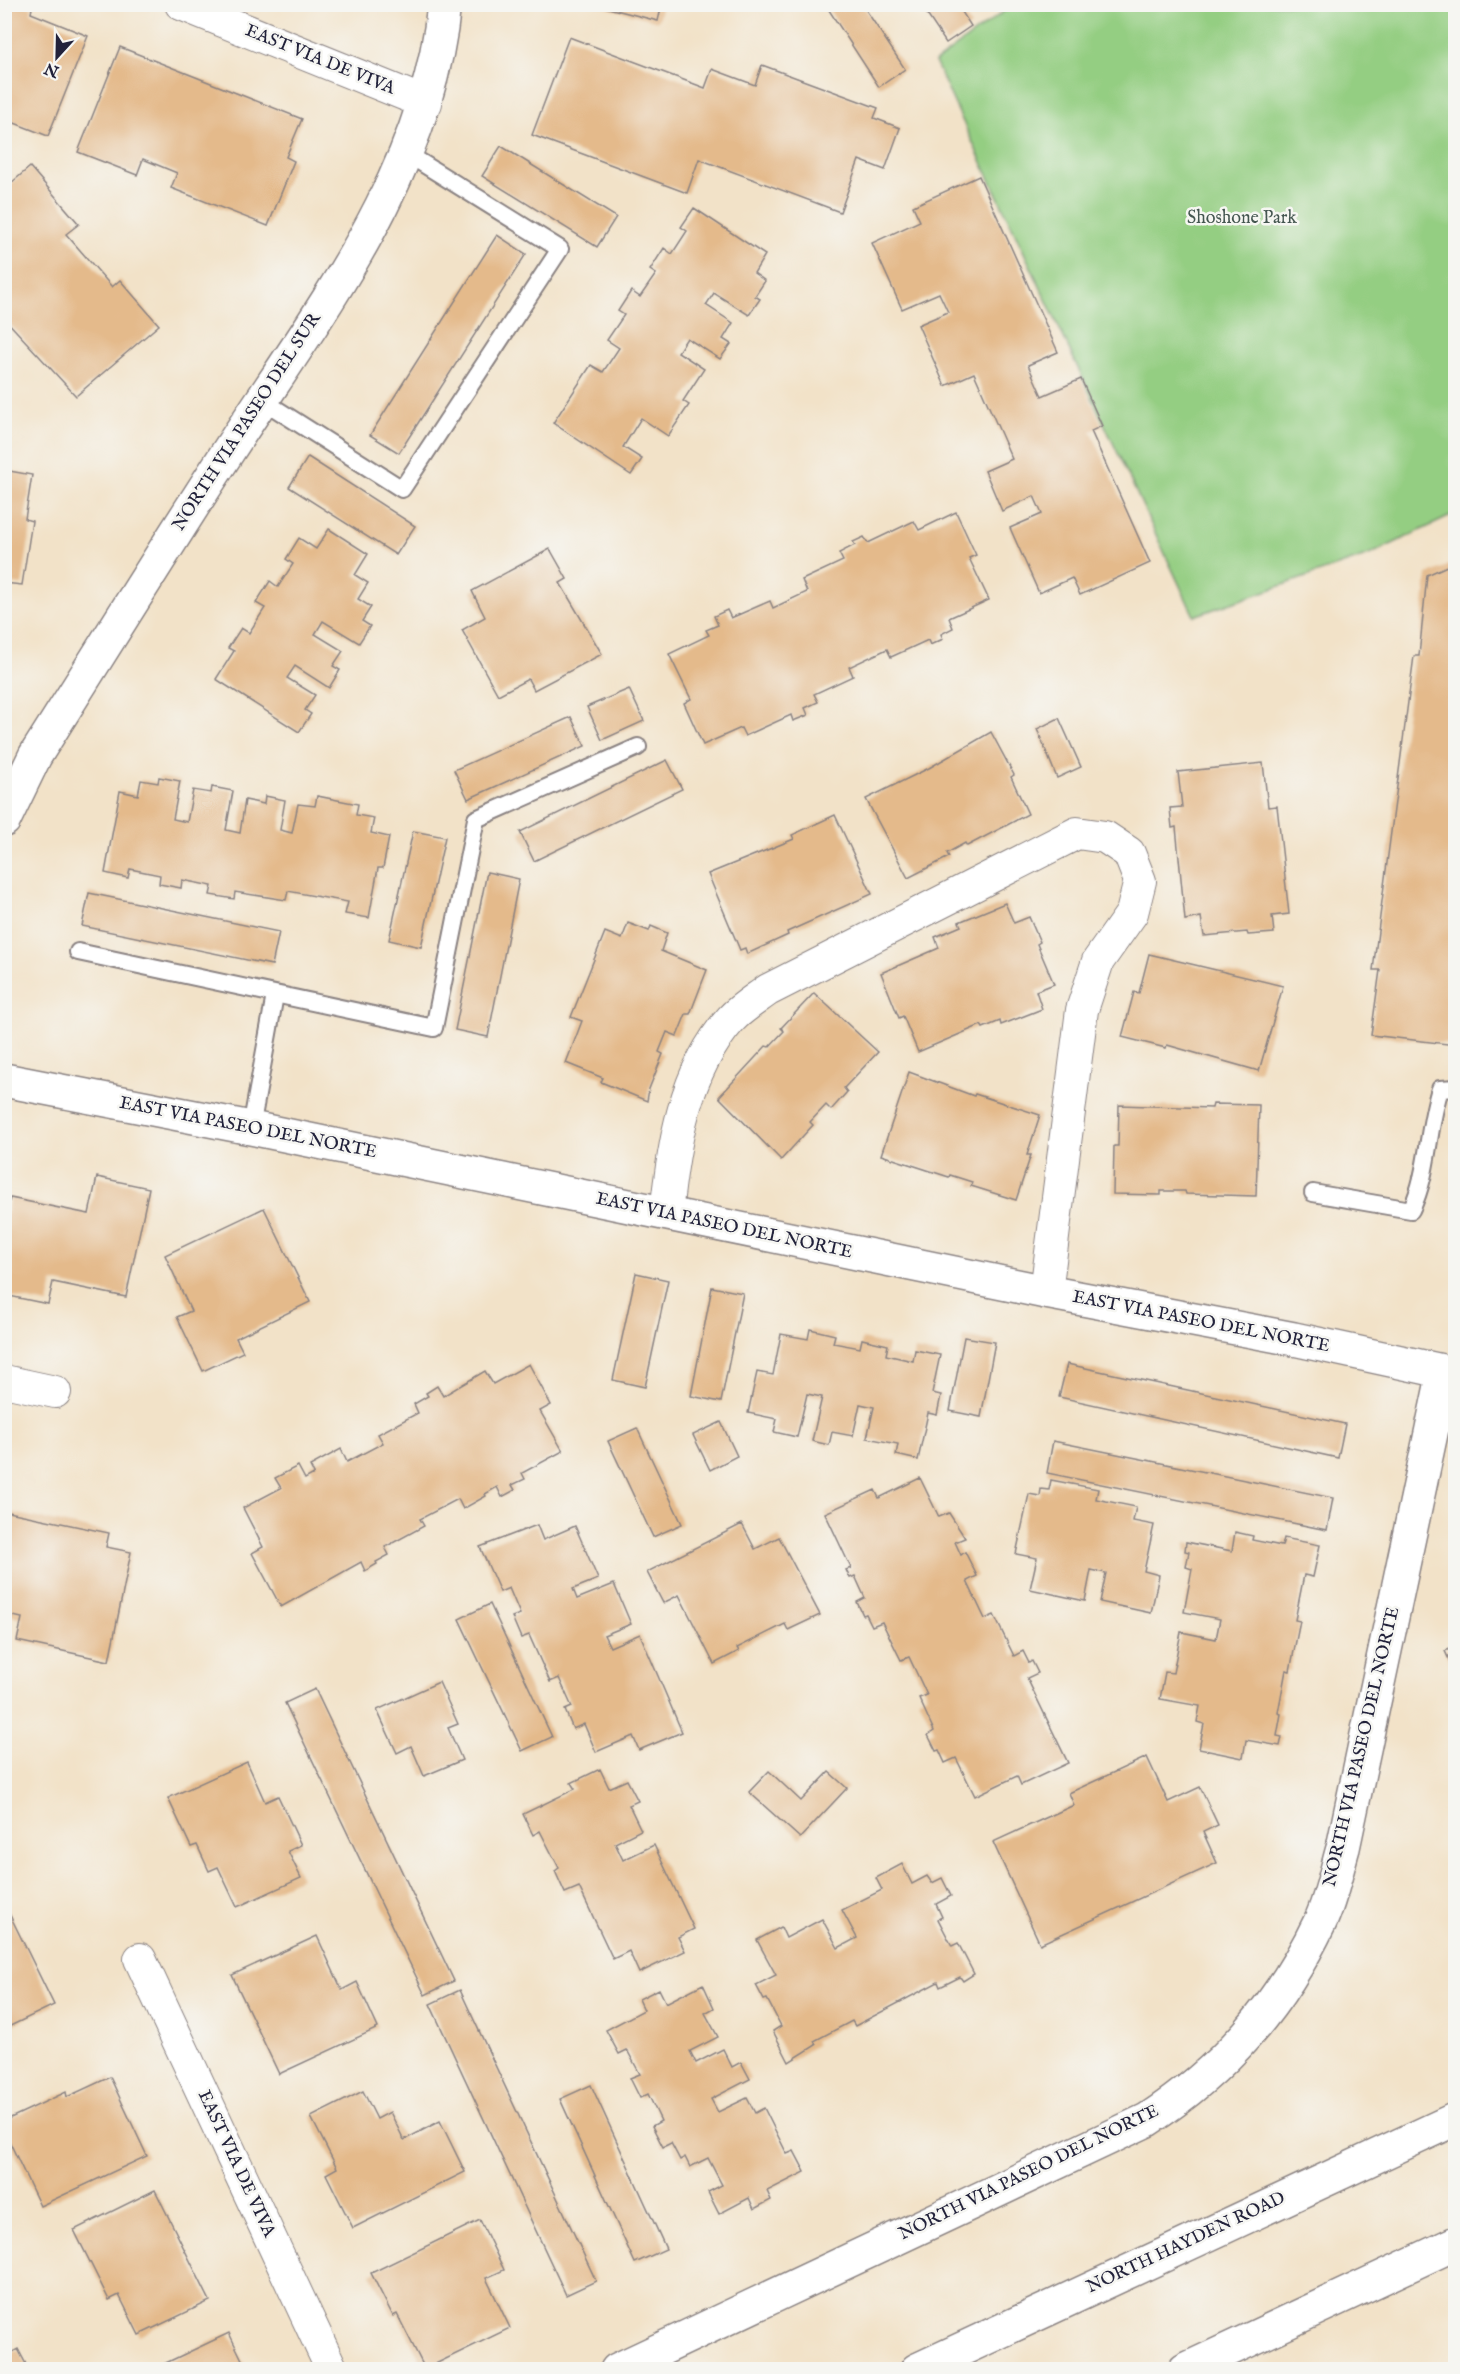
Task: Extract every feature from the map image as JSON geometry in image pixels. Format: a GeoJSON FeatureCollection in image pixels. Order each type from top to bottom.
{"type":"FeatureCollection","features":[{"type":"Feature","properties":{"kind":"street","name":"EAST VIA DE VIVA"},"geometry":{"type":"LineString","coordinates":[[181,4],[426,103]]}},
{"type":"Feature","properties":{"kind":"street","name":"NORTH VIA PASEO DEL SUR"},"geometry":{"type":"LineString","coordinates":[[4,820],[35,756],[364,243],[406,153],[426,103],[441,37],[444,4]]}},
{"type":"Feature","properties":{"kind":"street"},"geometry":{"type":"LineString","coordinates":[[666,1214],[670,1175],[686,1101],[705,1055],[732,1017],[768,990],[1077,833],[1106,837],[1129,853],[1140,881],[1132,913],[1098,961],[1082,1010],[1047,1292]]}},
{"type":"Feature","properties":{"kind":"street","name":"EAST VIA PASEO DEL NORTE"},"geometry":{"type":"LineString","coordinates":[[4,1080],[251,1128],[1047,1292],[1293,1339],[1450,1373]]}},
{"type":"Feature","properties":{"kind":"street","name":"NORTH VIA PASEO DEL NORTE"},"geometry":{"type":"LineString","coordinates":[[617,2370],[1147,2120],[1209,2075],[1244,2037],[1272,2003],[1302,1956],[1321,1920],[1331,1890],[1343,1848],[1450,1373]]}},
{"type":"Feature","properties":{"kind":"street"},"geometry":{"type":"LineString","coordinates":[[4,1381],[55,1392]]}},
{"type":"Feature","properties":{"kind":"street","name":"EAST VIA DE VIVA"},"geometry":{"type":"LineString","coordinates":[[141,1959],[332,2370]]}},
{"type":"Feature","properties":{"kind":"street","name":"NORTH HAYDEN ROAD"},"geometry":{"type":"LineString","coordinates":[[918,2370],[1455,2120]]}},
{"type":"Feature","properties":{"kind":"street"},"geometry":{"type":"LineString","coordinates":[[1194,2368],[1455,2243]]}},
{"type":"Feature","properties":{"kind":"lane"},"geometry":{"type":"LineString","coordinates":[[262,400],[402,489],[560,249],[406,153]]}},
{"type":"Feature","properties":{"kind":"lane"},"geometry":{"type":"LineString","coordinates":[[78,952],[434,1028],[476,819],[638,747]]}},
{"type":"Feature","properties":{"kind":"lane"},"geometry":{"type":"LineString","coordinates":[[251,1128],[275,995]]}},
{"type":"Feature","properties":{"kind":"lane"},"geometry":{"type":"LineString","coordinates":[[1313,1193],[1410,1210],[1419,1194],[1432,1113],[1440,1089],[1455,1088]]}},
{"type":"Feature","properties":{"kind":"green space","name":"Shoshone Park"},"geometry":{"type":"Polygon","coordinates":[[[1014,4],[1455,5],[1455,514],[1369,555],[1194,616],[935,62],[1014,4]]]}},
{"type":"Feature","properties":{"kind":"building"},"geometry":{"type":"Polygon","coordinates":[[[4,4],[23,4],[32,8],[31,13],[88,36],[48,136],[4,119],[4,4]]]}},
{"type":"Feature","properties":{"kind":"building"},"geometry":{"type":"Polygon","coordinates":[[[593,4],[662,4],[658,21],[593,4]]]}},
{"type":"Feature","properties":{"kind":"building"},"geometry":{"type":"Polygon","coordinates":[[[825,4],[862,4],[905,69],[879,87],[825,4]]]}},
{"type":"Feature","properties":{"kind":"building"},"geometry":{"type":"Polygon","coordinates":[[[920,4],[957,4],[971,26],[946,43],[920,4]]]}},
{"type":"Feature","properties":{"kind":"building"},"geometry":{"type":"Polygon","coordinates":[[[569,37],[705,88],[712,69],[755,85],[762,65],[878,108],[874,118],[900,128],[885,170],[859,160],[840,212],[699,159],[687,193],[532,135],[569,37]]]}},
{"type":"Feature","properties":{"kind":"building"},"geometry":{"type":"Polygon","coordinates":[[[120,47],[302,119],[286,157],[294,161],[268,226],[171,188],[177,173],[143,159],[137,175],[78,152],[120,47]]]}},
{"type":"Feature","properties":{"kind":"building"},"geometry":{"type":"Polygon","coordinates":[[[501,146],[616,217],[597,247],[482,176],[501,146]]]}},
{"type":"Feature","properties":{"kind":"building"},"geometry":{"type":"Polygon","coordinates":[[[30,167],[79,224],[66,234],[112,287],[120,280],[159,325],[76,396],[4,318],[4,189],[30,167]]]}},
{"type":"Feature","properties":{"kind":"building"},"geometry":{"type":"Polygon","coordinates":[[[979,176],[1058,352],[1028,365],[1042,396],[1081,379],[1102,426],[1091,431],[1150,563],[1080,595],[1072,578],[1039,593],[1010,528],[1042,514],[1034,496],[1002,511],[985,471],[1012,459],[974,373],[945,386],[918,325],[948,312],[939,293],[902,309],[872,243],[920,221],[913,206],[979,176]]]}},
{"type":"Feature","properties":{"kind":"building"},"geometry":{"type":"Polygon","coordinates":[[[694,208],[765,255],[754,273],[765,281],[755,296],[760,299],[749,315],[714,293],[706,305],[733,323],[723,339],[731,344],[720,359],[687,338],[678,352],[704,369],[683,401],[689,405],[668,436],[641,418],[623,447],[642,459],[631,475],[553,423],[591,365],[603,372],[619,348],[607,340],[624,315],[618,311],[631,291],[640,297],[656,274],[650,270],[664,248],[672,254],[687,231],[681,227],[694,208]]]}},
{"type":"Feature","properties":{"kind":"building"},"geometry":{"type":"Polygon","coordinates":[[[497,235],[526,254],[399,453],[370,435],[497,235]]]}},
{"type":"Feature","properties":{"kind":"building"},"geometry":{"type":"Polygon","coordinates":[[[308,457],[415,526],[396,555],[289,487],[308,457]]]}},
{"type":"Feature","properties":{"kind":"building"},"geometry":{"type":"Polygon","coordinates":[[[4,470],[32,475],[25,519],[32,521],[22,585],[4,583],[4,470]]]}},
{"type":"Feature","properties":{"kind":"building"},"geometry":{"type":"Polygon","coordinates":[[[956,512],[976,555],[969,558],[989,600],[949,618],[953,628],[941,634],[943,639],[930,645],[928,640],[891,657],[887,649],[849,667],[853,676],[814,694],[818,702],[805,708],[808,715],[793,721],[791,715],[745,736],[741,728],[703,745],[684,703],[691,699],[669,654],[709,635],[706,630],[718,625],[714,616],[727,610],[731,618],[770,601],[773,608],[807,592],[802,580],[843,561],[839,553],[855,545],[853,542],[864,537],[868,543],[914,521],[919,530],[956,512]]]}},
{"type":"Feature","properties":{"kind":"building"},"geometry":{"type":"Polygon","coordinates":[[[329,529],[368,554],[355,575],[368,583],[358,599],[371,607],[362,621],[370,626],[359,643],[323,621],[315,634],[343,651],[333,666],[340,670],[329,688],[295,666],[287,678],[315,695],[305,710],[311,714],[299,732],[216,679],[234,651],[228,648],[241,628],[249,633],[265,608],[256,603],[270,581],[278,587],[293,564],[286,559],[299,538],[316,549],[329,529]]]}},
{"type":"Feature","properties":{"kind":"building"},"geometry":{"type":"Polygon","coordinates":[[[550,549],[567,579],[560,583],[602,654],[534,690],[528,679],[498,695],[462,630],[485,617],[472,591],[550,549]]]}},
{"type":"Feature","properties":{"kind":"building"},"geometry":{"type":"Polygon","coordinates":[[[1456,562],[1456,1045],[1371,1035],[1380,970],[1373,970],[1414,656],[1419,656],[1427,575],[1456,562]]]}},
{"type":"Feature","properties":{"kind":"building"},"geometry":{"type":"Polygon","coordinates":[[[629,689],[644,721],[602,740],[587,707],[629,689]]]}},
{"type":"Feature","properties":{"kind":"building"},"geometry":{"type":"Polygon","coordinates":[[[571,717],[585,746],[468,799],[454,770],[571,717]]]}},
{"type":"Feature","properties":{"kind":"building"},"geometry":{"type":"Polygon","coordinates":[[[1059,718],[1081,767],[1057,778],[1037,729],[1059,718]]]}},
{"type":"Feature","properties":{"kind":"building"},"geometry":{"type":"Polygon","coordinates":[[[991,732],[1014,775],[1011,777],[1028,814],[967,846],[965,843],[947,853],[949,857],[908,878],[866,799],[929,768],[991,732]]]}},
{"type":"Feature","properties":{"kind":"building"},"geometry":{"type":"Polygon","coordinates":[[[667,760],[682,789],[534,861],[520,832],[667,760]]]}},
{"type":"Feature","properties":{"kind":"building"},"geometry":{"type":"Polygon","coordinates":[[[1263,763],[1268,807],[1277,806],[1289,914],[1272,916],[1274,933],[1248,935],[1247,932],[1204,936],[1201,917],[1185,920],[1176,827],[1172,828],[1170,808],[1182,807],[1178,772],[1263,763]]]}},
{"type":"Feature","properties":{"kind":"building"},"geometry":{"type":"Polygon","coordinates":[[[159,777],[180,781],[173,819],[187,822],[193,790],[211,793],[212,787],[233,791],[226,830],[240,833],[245,800],[264,804],[265,796],[285,800],[280,830],[292,833],[298,804],[315,806],[317,796],[358,804],[356,815],[374,818],[371,833],[389,837],[383,868],[378,868],[369,918],[345,914],[348,902],[288,891],[286,900],[235,892],[234,899],[210,895],[212,886],[182,880],[181,888],[159,884],[160,875],[130,869],[128,878],[105,873],[120,791],[138,795],[141,780],[158,783],[159,777]]]}},
{"type":"Feature","properties":{"kind":"building"},"geometry":{"type":"Polygon","coordinates":[[[835,815],[872,894],[787,932],[788,935],[747,954],[745,948],[740,950],[708,874],[794,839],[792,835],[835,815]]]}},
{"type":"Feature","properties":{"kind":"building"},"geometry":{"type":"Polygon","coordinates":[[[413,831],[445,837],[421,947],[389,940],[413,831]]]}},
{"type":"Feature","properties":{"kind":"building"},"geometry":{"type":"Polygon","coordinates":[[[487,872],[519,879],[488,1037],[455,1030],[487,872]]]}},
{"type":"Feature","properties":{"kind":"building"},"geometry":{"type":"Polygon","coordinates":[[[89,893],[279,932],[272,965],[82,926],[89,893]]]}},
{"type":"Feature","properties":{"kind":"building"},"geometry":{"type":"Polygon","coordinates":[[[1005,903],[1014,923],[1029,917],[1040,942],[1037,944],[1054,984],[1036,991],[1042,1009],[1001,1025],[1000,1021],[983,1028],[981,1025],[918,1052],[903,1016],[899,1018],[881,973],[939,948],[935,937],[961,926],[959,922],[1005,903]]]}},
{"type":"Feature","properties":{"kind":"building"},"geometry":{"type":"Polygon","coordinates":[[[628,923],[649,931],[651,926],[667,933],[661,951],[707,970],[690,1014],[686,1014],[677,1036],[667,1032],[659,1052],[663,1054],[649,1089],[647,1101],[601,1082],[603,1078],[566,1063],[582,1021],[571,1017],[605,932],[622,939],[628,923]]]}},
{"type":"Feature","properties":{"kind":"building"},"geometry":{"type":"Polygon","coordinates":[[[1149,954],[1283,986],[1259,1071],[1167,1045],[1166,1048],[1122,1037],[1134,992],[1139,993],[1149,954]]]}},
{"type":"Feature","properties":{"kind":"building"},"geometry":{"type":"Polygon","coordinates":[[[814,993],[878,1052],[844,1088],[847,1092],[831,1110],[826,1105],[810,1122],[813,1125],[781,1160],[719,1097],[766,1046],[769,1047],[784,1031],[781,1028],[814,993]]]}},
{"type":"Feature","properties":{"kind":"building"},"geometry":{"type":"Polygon","coordinates":[[[909,1072],[974,1096],[975,1094],[1040,1115],[1027,1155],[1031,1155],[1016,1200],[971,1186],[972,1182],[881,1155],[909,1072]]]}},
{"type":"Feature","properties":{"kind":"building"},"geometry":{"type":"Polygon","coordinates":[[[1213,1104],[1259,1105],[1256,1196],[1186,1194],[1185,1191],[1161,1191],[1161,1195],[1113,1194],[1114,1146],[1118,1146],[1119,1105],[1212,1108],[1213,1104]]]}},
{"type":"Feature","properties":{"kind":"building"},"geometry":{"type":"Polygon","coordinates":[[[97,1177],[149,1188],[126,1297],[53,1282],[48,1304],[4,1295],[4,1222],[10,1198],[89,1214],[97,1177]]]}},
{"type":"Feature","properties":{"kind":"building"},"geometry":{"type":"Polygon","coordinates":[[[264,1208],[310,1302],[236,1338],[243,1352],[203,1371],[177,1317],[191,1311],[165,1255],[264,1208]]]}},
{"type":"Feature","properties":{"kind":"building"},"geometry":{"type":"Polygon","coordinates":[[[636,1273],[668,1280],[645,1387],[613,1380],[636,1273]]]}},
{"type":"Feature","properties":{"kind":"building"},"geometry":{"type":"Polygon","coordinates":[[[712,1287],[743,1293],[721,1402],[691,1396],[712,1287]]]}},
{"type":"Feature","properties":{"kind":"building"},"geometry":{"type":"Polygon","coordinates":[[[810,1329],[835,1335],[833,1343],[860,1348],[862,1339],[888,1345],[886,1355],[913,1361],[915,1350],[940,1355],[932,1393],[941,1395],[937,1415],[928,1413],[918,1460],[896,1455],[898,1444],[867,1438],[874,1407],[860,1404],[853,1436],[832,1432],[829,1445],[812,1441],[822,1397],[807,1394],[797,1437],[774,1432],[777,1419],[748,1413],[757,1372],[773,1375],[781,1334],[808,1339],[810,1329]]]}},
{"type":"Feature","properties":{"kind":"building"},"geometry":{"type":"Polygon","coordinates":[[[964,1337],[995,1342],[981,1417],[950,1411],[964,1337]]]}},
{"type":"Feature","properties":{"kind":"building"},"geometry":{"type":"Polygon","coordinates":[[[529,1364],[551,1405],[540,1411],[563,1451],[522,1473],[525,1479],[512,1485],[515,1490],[502,1497],[497,1487],[463,1509],[458,1499],[420,1519],[424,1526],[385,1547],[389,1555],[376,1562],[377,1564],[365,1571],[361,1562],[281,1607],[252,1553],[263,1547],[243,1508],[281,1488],[275,1478],[298,1466],[305,1479],[314,1474],[310,1466],[341,1449],[347,1462],[383,1443],[378,1434],[418,1413],[414,1404],[428,1396],[426,1393],[437,1386],[443,1396],[485,1371],[493,1384],[529,1364]]]}},
{"type":"Feature","properties":{"kind":"building"},"geometry":{"type":"Polygon","coordinates":[[[1067,1364],[1345,1424],[1338,1458],[1059,1397],[1067,1364]]]}},
{"type":"Feature","properties":{"kind":"building"},"geometry":{"type":"Polygon","coordinates":[[[721,1422],[737,1456],[710,1470],[693,1435],[721,1422]]]}},
{"type":"Feature","properties":{"kind":"building"},"geometry":{"type":"Polygon","coordinates":[[[637,1428],[682,1524],[653,1537],[608,1441],[637,1428]]]}},
{"type":"Feature","properties":{"kind":"building"},"geometry":{"type":"Polygon","coordinates":[[[1053,1441],[1333,1498],[1327,1530],[1047,1473],[1053,1441]]]}},
{"type":"Feature","properties":{"kind":"building"},"geometry":{"type":"Polygon","coordinates":[[[920,1478],[939,1517],[949,1513],[965,1538],[955,1542],[961,1555],[965,1552],[977,1576],[967,1581],[985,1619],[994,1615],[1014,1656],[1023,1651],[1029,1663],[1032,1661],[1038,1673],[1027,1678],[1068,1763],[1021,1785],[1017,1776],[975,1796],[956,1758],[945,1763],[939,1750],[936,1751],[928,1735],[934,1731],[919,1698],[927,1695],[909,1657],[901,1660],[882,1622],[872,1626],[866,1614],[863,1615],[857,1602],[865,1598],[855,1576],[850,1578],[846,1570],[851,1568],[825,1513],[875,1490],[879,1498],[920,1478]]]}},
{"type":"Feature","properties":{"kind":"building"},"geometry":{"type":"Polygon","coordinates":[[[1051,1480],[1098,1489],[1096,1499],[1136,1507],[1133,1521],[1154,1525],[1144,1571],[1159,1575],[1151,1613],[1100,1602],[1106,1573],[1091,1570],[1085,1601],[1030,1589],[1037,1558],[1016,1554],[1029,1494],[1040,1496],[1041,1489],[1049,1490],[1051,1480]]]}},
{"type":"Feature","properties":{"kind":"building"},"geometry":{"type":"Polygon","coordinates":[[[4,1511],[109,1533],[106,1547],[131,1552],[109,1661],[17,1641],[22,1618],[4,1614],[4,1511]]]}},
{"type":"Feature","properties":{"kind":"building"},"geometry":{"type":"Polygon","coordinates":[[[742,1524],[755,1549],[779,1537],[820,1615],[788,1630],[785,1624],[737,1648],[739,1651],[714,1664],[679,1595],[663,1603],[647,1572],[742,1524]]]}},
{"type":"Feature","properties":{"kind":"building"},"geometry":{"type":"Polygon","coordinates":[[[537,1525],[543,1540],[575,1526],[598,1579],[573,1589],[577,1599],[614,1584],[631,1624],[604,1635],[610,1647],[640,1634],[682,1732],[639,1750],[633,1736],[596,1752],[584,1724],[573,1729],[565,1710],[572,1707],[559,1678],[550,1682],[529,1635],[521,1638],[512,1617],[520,1614],[509,1588],[500,1592],[480,1547],[537,1525]]]}},
{"type":"Feature","properties":{"kind":"building"},"geometry":{"type":"Polygon","coordinates":[[[1235,1532],[1253,1536],[1252,1540],[1282,1546],[1284,1538],[1320,1545],[1313,1577],[1304,1575],[1295,1620],[1300,1621],[1290,1671],[1286,1670],[1278,1713],[1281,1714],[1277,1736],[1282,1737],[1280,1746],[1246,1740],[1243,1758],[1199,1749],[1204,1724],[1197,1722],[1200,1706],[1160,1699],[1165,1672],[1173,1673],[1181,1632],[1216,1639],[1220,1619],[1184,1612],[1192,1569],[1186,1567],[1189,1552],[1185,1551],[1186,1542],[1232,1551],[1235,1532]]]}},
{"type":"Feature","properties":{"kind":"building"},"geometry":{"type":"Polygon","coordinates":[[[490,1604],[552,1737],[522,1751],[459,1619],[490,1604]]]}},
{"type":"Feature","properties":{"kind":"building"},"geometry":{"type":"Polygon","coordinates":[[[1456,1646],[1456,1675],[1445,1651],[1456,1646]]]}},
{"type":"Feature","properties":{"kind":"building"},"geometry":{"type":"Polygon","coordinates":[[[439,1682],[458,1724],[448,1728],[462,1760],[424,1776],[411,1746],[397,1753],[377,1710],[439,1682]]]}},
{"type":"Feature","properties":{"kind":"building"},"geometry":{"type":"Polygon","coordinates":[[[315,1689],[454,1981],[425,1995],[285,1703],[315,1689]]]}},
{"type":"Feature","properties":{"kind":"building"},"geometry":{"type":"Polygon","coordinates":[[[1147,1757],[1168,1802],[1200,1787],[1218,1825],[1203,1832],[1217,1863],[1040,1944],[993,1842],[1074,1805],[1069,1793],[1147,1757]]]}},
{"type":"Feature","properties":{"kind":"building"},"geometry":{"type":"Polygon","coordinates":[[[247,1762],[265,1802],[278,1796],[301,1845],[288,1851],[301,1878],[237,1907],[218,1867],[209,1871],[197,1845],[191,1847],[168,1798],[247,1762]]]}},
{"type":"Feature","properties":{"kind":"building"},"geometry":{"type":"Polygon","coordinates":[[[600,1769],[609,1788],[627,1780],[638,1801],[629,1805],[641,1830],[615,1843],[623,1860],[654,1845],[694,1929],[678,1937],[685,1951],[639,1973],[629,1951],[613,1959],[579,1887],[565,1893],[555,1871],[559,1868],[540,1831],[533,1835],[523,1814],[575,1789],[571,1783],[600,1769]]]}},
{"type":"Feature","properties":{"kind":"building"},"geometry":{"type":"Polygon","coordinates":[[[769,1771],[801,1801],[829,1772],[847,1788],[800,1838],[749,1792],[769,1771]]]}},
{"type":"Feature","properties":{"kind":"building"},"geometry":{"type":"Polygon","coordinates":[[[902,1864],[912,1884],[927,1876],[932,1883],[942,1878],[951,1896],[936,1904],[942,1917],[938,1919],[952,1946],[958,1943],[974,1974],[963,1981],[960,1977],[940,1987],[938,1982],[855,2026],[852,2021],[814,2041],[816,2045],[789,2062],[773,2031],[781,2026],[767,1999],[764,2000],[756,1985],[776,1975],[757,1940],[781,1927],[786,1938],[822,1919],[838,1948],[857,1938],[842,1910],[882,1890],[876,1878],[902,1864]]]}},
{"type":"Feature","properties":{"kind":"building"},"geometry":{"type":"Polygon","coordinates":[[[4,1903],[54,2005],[4,2029],[4,1903]]]}},
{"type":"Feature","properties":{"kind":"building"},"geometry":{"type":"Polygon","coordinates":[[[317,1936],[342,1990],[357,1982],[378,2028],[279,2074],[232,1975],[317,1936]]]}},
{"type":"Feature","properties":{"kind":"building"},"geometry":{"type":"Polygon","coordinates":[[[703,1984],[714,2008],[705,2013],[718,2037],[690,2051],[696,2063],[723,2049],[732,2067],[741,2062],[750,2079],[711,2099],[718,2112],[747,2098],[755,2113],[764,2108],[787,2154],[794,2151],[805,2172],[767,2191],[771,2200],[754,2209],[749,2198],[719,2214],[708,2192],[722,2185],[708,2158],[690,2167],[685,2157],[680,2160],[671,2143],[663,2147],[652,2126],[661,2121],[648,2094],[640,2098],[630,2078],[640,2074],[627,2050],[619,2054],[606,2030],[644,2010],[639,1999],[659,1989],[666,2003],[703,1984]]]}},
{"type":"Feature","properties":{"kind":"building"},"geometry":{"type":"Polygon","coordinates":[[[460,1990],[596,2281],[566,2295],[430,2004],[460,1990]]]}},
{"type":"Feature","properties":{"kind":"building"},"geometry":{"type":"Polygon","coordinates":[[[110,2077],[147,2156],[40,2206],[4,2130],[4,2121],[66,2092],[67,2097],[110,2077]]]}},
{"type":"Feature","properties":{"kind":"building"},"geometry":{"type":"Polygon","coordinates":[[[591,2085],[666,2249],[635,2263],[560,2099],[591,2085]]]}},
{"type":"Feature","properties":{"kind":"building"},"geometry":{"type":"Polygon","coordinates":[[[363,2091],[377,2119],[390,2112],[404,2140],[440,2121],[465,2172],[353,2228],[326,2174],[337,2168],[311,2117],[363,2091]]]}},
{"type":"Feature","properties":{"kind":"building"},"geometry":{"type":"Polygon","coordinates":[[[155,2190],[210,2301],[139,2335],[119,2295],[109,2300],[74,2230],[155,2190]]]}},
{"type":"Feature","properties":{"kind":"building"},"geometry":{"type":"Polygon","coordinates":[[[480,2220],[504,2270],[486,2278],[510,2328],[425,2369],[397,2314],[393,2316],[371,2273],[480,2220]]]}},
{"type":"Feature","properties":{"kind":"building"},"geometry":{"type":"Polygon","coordinates":[[[229,2333],[247,2370],[151,2370],[229,2333]]]}},
{"type":"Feature","properties":{"kind":"building"},"geometry":{"type":"Polygon","coordinates":[[[4,2345],[9,2354],[18,2349],[29,2370],[4,2370],[4,2345]]]}}]}
